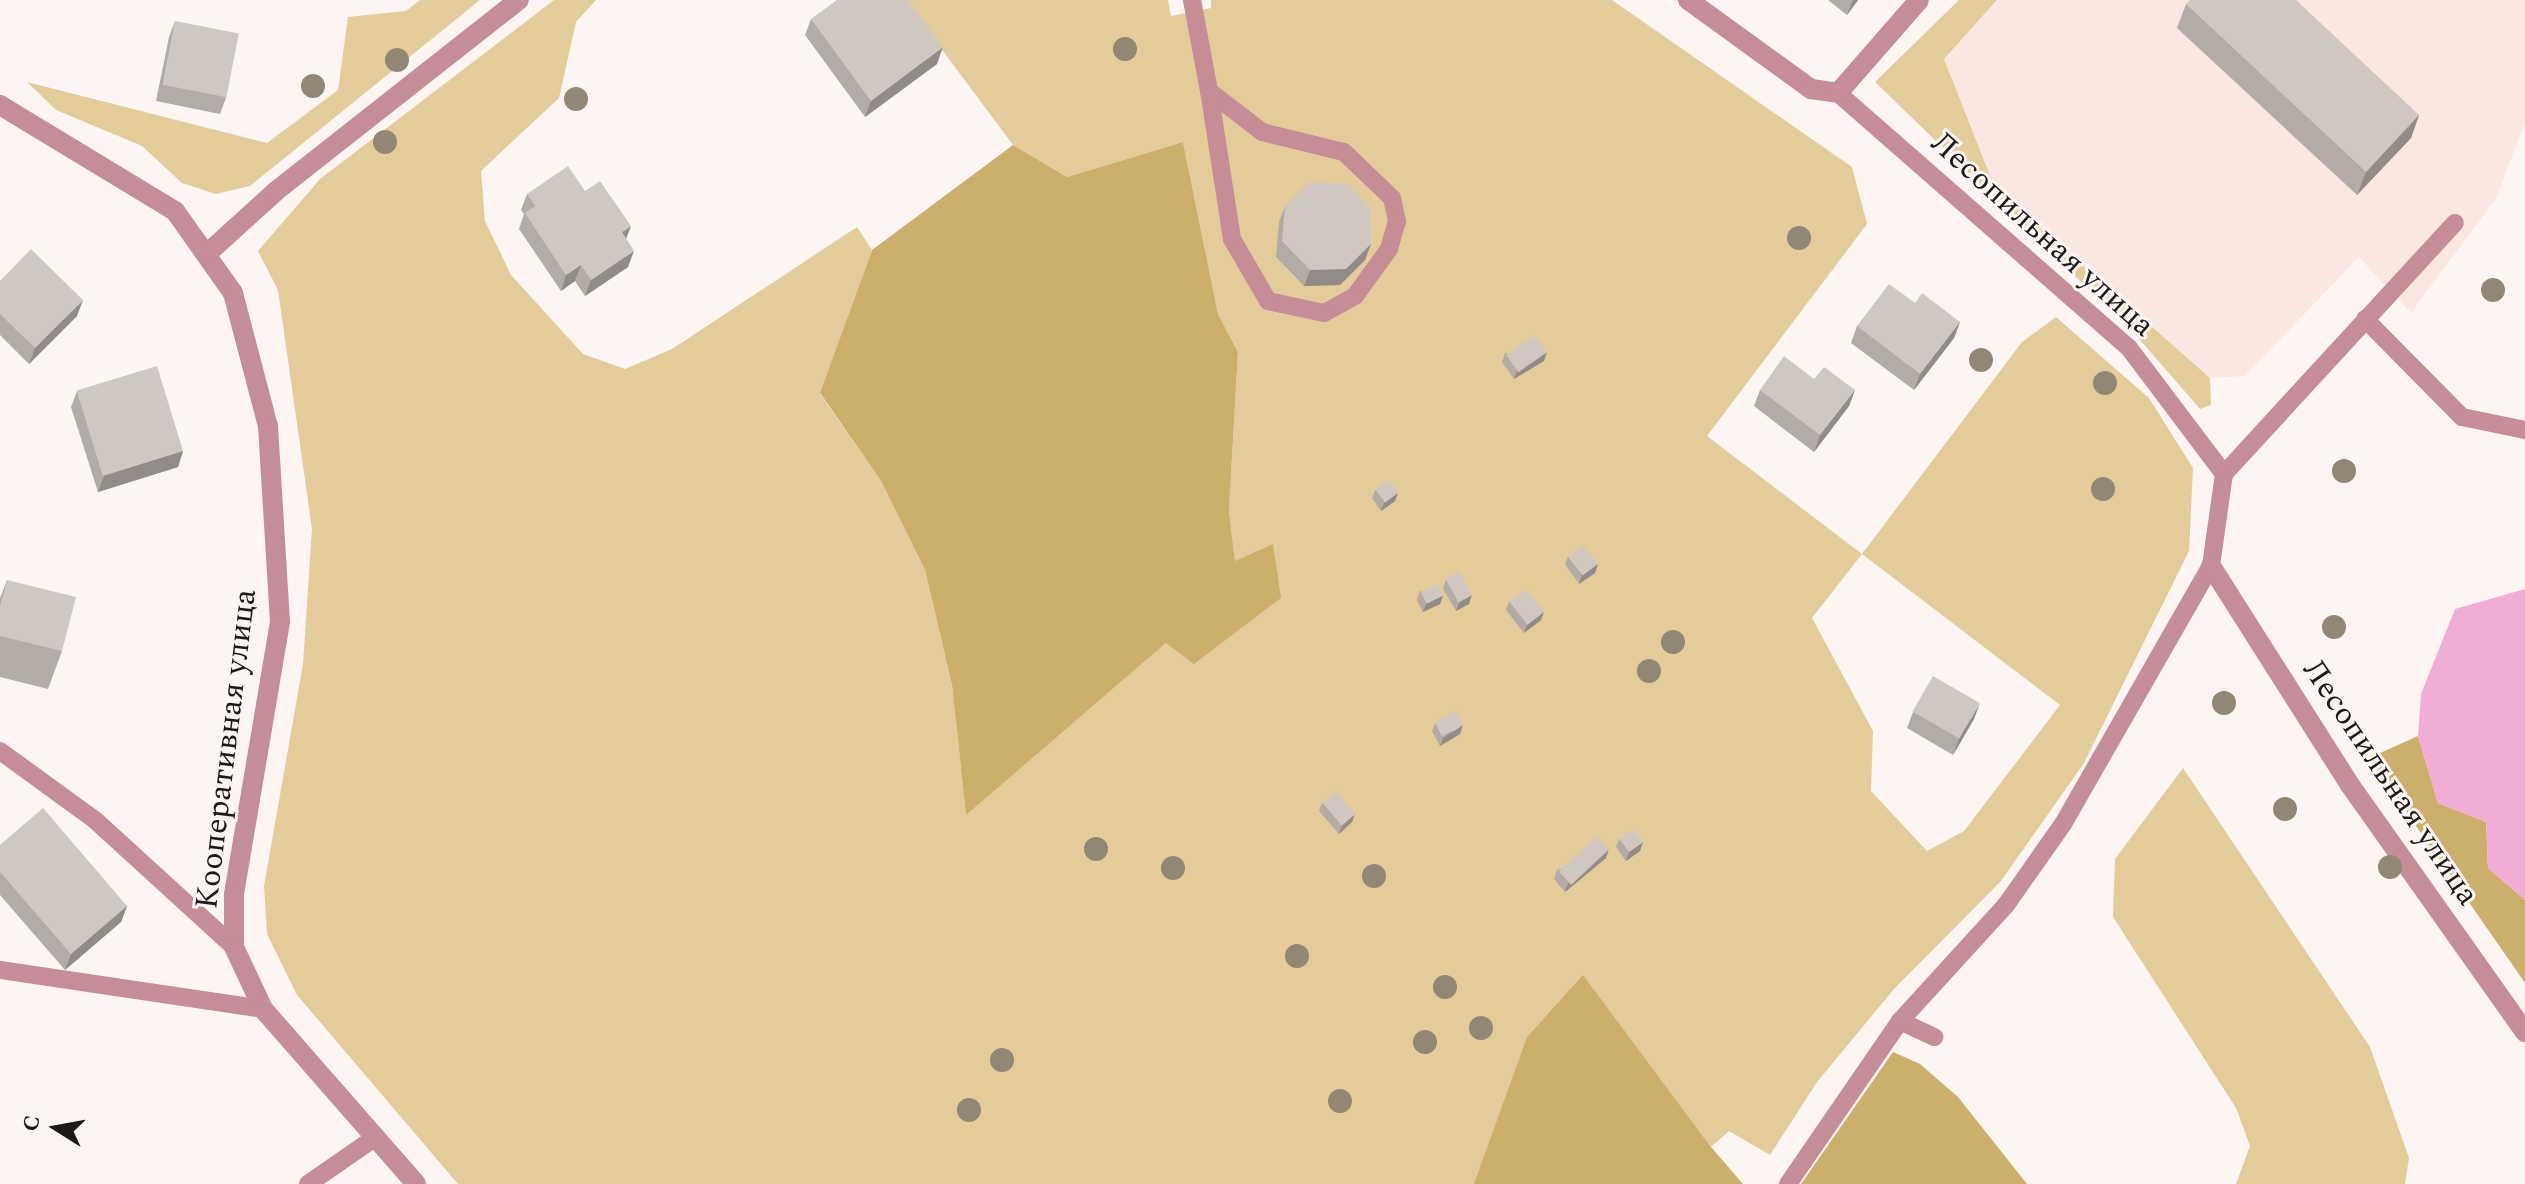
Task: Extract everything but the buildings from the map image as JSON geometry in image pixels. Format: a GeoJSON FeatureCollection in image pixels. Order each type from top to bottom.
{"type":"FeatureCollection","features":[{"type":"Feature","properties":{"kind":"street"},"geometry":{"type":"LineString","coordinates":[[209,252],[311,162],[519,0]]}},
{"type":"Feature","properties":{"kind":"street","name":"Лесопильная улица"},"geometry":{"type":"LineString","coordinates":[[1688,0],[1811,89],[1838,93]]}},
{"type":"Feature","properties":{"kind":"street"},"geometry":{"type":"LineString","coordinates":[[1838,93],[1919,0]]}},
{"type":"Feature","properties":{"kind":"street","name":"Кооперативная улица"},"geometry":{"type":"LineString","coordinates":[[3,104],[139,183],[209,252],[233,293],[268,426],[279,540],[280,622],[234,895],[234,947]]}},
{"type":"Feature","properties":{"kind":"street","name":"Лесопильная улица"},"geometry":{"type":"LineString","coordinates":[[2211,566],[2350,785],[2525,1032]]}},
{"type":"Feature","properties":{"kind":"street"},"geometry":{"type":"LineString","coordinates":[[234,947],[263,1009],[416,1184]]}},
{"type":"Feature","properties":{"kind":"lane"},"geometry":{"type":"LineString","coordinates":[[1192,0],[1232,239],[1268,301],[1324,313],[1355,296],[1376,274],[1397,221],[1377,176],[1344,152],[1262,132],[1209,91]]}},
{"type":"Feature","properties":{"kind":"lane","name":"Лесопильная улица"},"geometry":{"type":"LineString","coordinates":[[1838,93],[2129,348],[2224,474]]}},
{"type":"Feature","properties":{"kind":"lane"},"geometry":{"type":"LineString","coordinates":[[1788,1184],[1900,1021],[2006,905],[2063,824],[2211,566],[2224,474],[2455,223]]}},
{"type":"Feature","properties":{"kind":"lane"},"geometry":{"type":"LineString","coordinates":[[2365,319],[2462,417],[2525,430]]}},
{"type":"Feature","properties":{"kind":"lane"},"geometry":{"type":"LineString","coordinates":[[0,751],[95,820],[234,947]]}},
{"type":"Feature","properties":{"kind":"lane"},"geometry":{"type":"LineString","coordinates":[[0,970],[263,1009]]}},
{"type":"Feature","properties":{"kind":"lane"},"geometry":{"type":"LineString","coordinates":[[1900,1021],[1935,1037]]}},
{"type":"Feature","properties":{"kind":"lane"},"geometry":{"type":"LineString","coordinates":[[308,1184],[376,1137]]}},
{"type":"Feature","properties":{"kind":"shaded area"},"geometry":{"type":"Polygon","coordinates":[[[420,0],[480,0],[250,186],[216,194],[182,183],[142,146],[56,110],[27,82],[267,143],[338,90],[348,17],[406,11],[420,0]]]}},
{"type":"Feature","properties":{"kind":"shaded area"},"geometry":{"type":"Polygon","coordinates":[[[554,0],[596,0],[576,22],[559,98],[481,171],[485,221],[511,275],[583,354],[625,369],[672,349],[857,227],[872,250],[820,394],[881,481],[925,570],[952,685],[966,814],[1166,643],[1235,562],[1229,511],[1238,352],[1218,314],[1183,142],[1067,177],[1013,145],[905,0],[1168,0],[1171,16],[1211,8],[1211,0],[1612,0],[1852,167],[1867,224],[1707,436],[1862,554],[2022,342],[2056,317],[2149,398],[2193,468],[2189,551],[2084,763],[2001,881],[1894,989],[1817,1082],[1770,1155],[1729,1131],[1711,1147],[1583,976],[1474,1184],[458,1184],[297,995],[267,934],[264,886],[303,664],[312,529],[278,290],[258,251],[320,179],[554,0]],[[1862,554],[1812,618],[1873,731],[1871,791],[1927,851],[1964,831],[2060,705],[1862,554]]]}},
{"type":"Feature","properties":{"kind":"shaded area"},"geometry":{"type":"Polygon","coordinates":[[[1959,0],[1997,0],[1944,59],[1995,188],[2210,378],[2211,405],[2200,409],[2134,333],[1875,82],[1959,0]]]}},
{"type":"Feature","properties":{"kind":"shaded area"},"geometry":{"type":"Polygon","coordinates":[[[1997,0],[2525,0],[2525,122],[2496,199],[2411,313],[2359,257],[2245,376],[2210,378],[1995,188],[1944,59],[1997,0]]]}},
{"type":"Feature","properties":{"kind":"shaded area"},"geometry":{"type":"Polygon","coordinates":[[[1183,142],[1218,314],[1238,352],[1229,511],[1235,561],[1273,544],[1281,598],[1194,664],[1166,643],[966,815],[952,685],[925,570],[881,481],[820,393],[872,250],[1013,145],[1067,177],[1183,142]]]}},
{"type":"Feature","properties":{"kind":"shaded area"},"geometry":{"type":"Polygon","coordinates":[[[2525,589],[2525,900],[2488,868],[2486,822],[2438,803],[2418,736],[2421,694],[2455,609],[2525,589]]]}},
{"type":"Feature","properties":{"kind":"shaded area"},"geometry":{"type":"Polygon","coordinates":[[[2418,736],[2438,803],[2486,822],[2488,868],[2525,900],[2525,983],[2369,758],[2418,736]]]}},
{"type":"Feature","properties":{"kind":"shaded area"},"geometry":{"type":"Polygon","coordinates":[[[2183,768],[2370,1047],[2409,1158],[2405,1184],[2236,1184],[2250,1146],[2236,1108],[2113,917],[2115,859],[2183,768]]]}},
{"type":"Feature","properties":{"kind":"shaded area"},"geometry":{"type":"Polygon","coordinates":[[[1583,975],[1711,1147],[1743,1184],[1474,1184],[1527,1037],[1583,975]]]}},
{"type":"Feature","properties":{"kind":"shaded area"},"geometry":{"type":"Polygon","coordinates":[[[1893,1052],[1920,1064],[1958,1097],[2027,1184],[1801,1184],[1893,1052]]]}}]}
